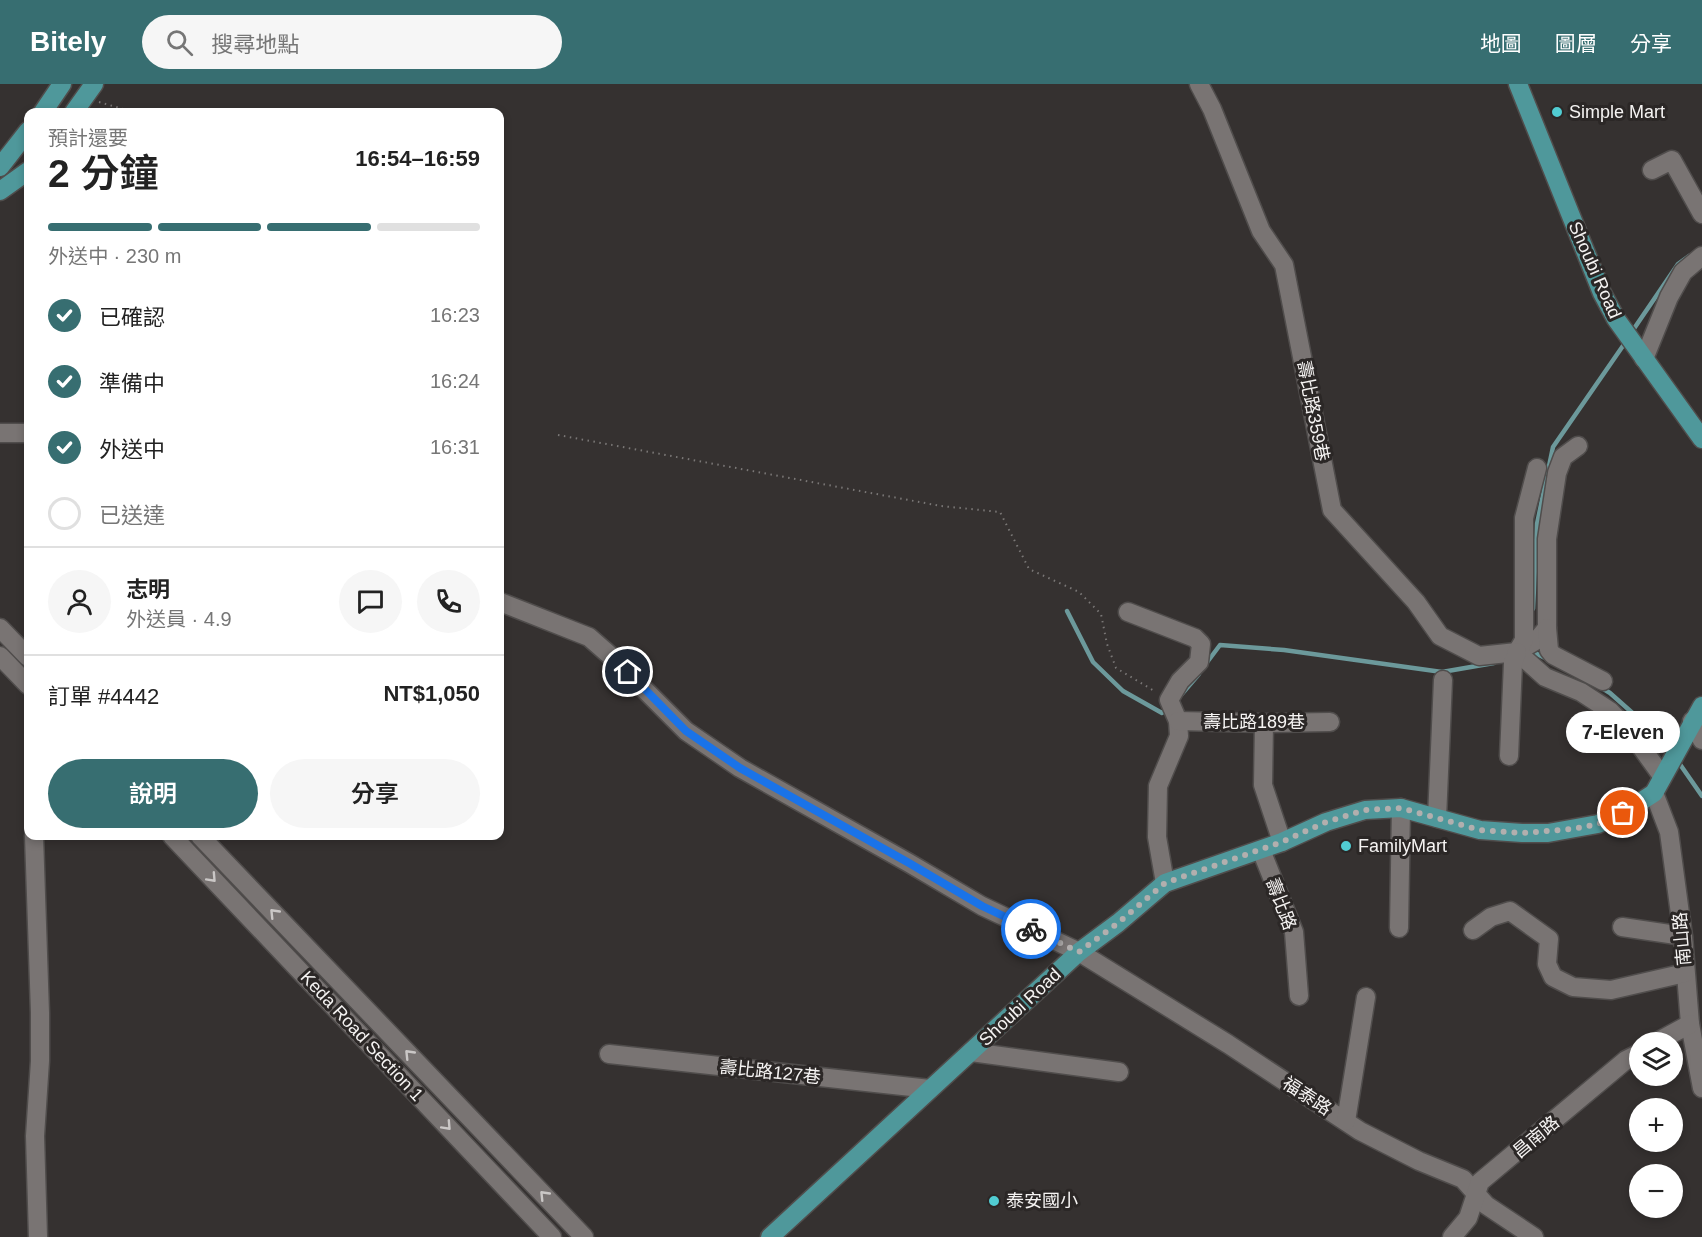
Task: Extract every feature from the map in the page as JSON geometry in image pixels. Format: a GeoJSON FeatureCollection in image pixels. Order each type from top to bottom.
{"type":"FeatureCollection","features":[{"type":"Feature","properties":{"kind":"main road"},"geometry":{"type":"LineString","coordinates":[[46,108],[62,84]]}},
{"type":"Feature","properties":{"kind":"main road","name":"Shoubi Road"},"geometry":{"type":"LineString","coordinates":[[1518,84],[1602,293],[1616,319],[1702,439]]}},
{"type":"Feature","properties":{"kind":"main road"},"geometry":{"type":"LineString","coordinates":[[0,167],[24,136]]}},
{"type":"Feature","properties":{"kind":"main road"},"geometry":{"type":"LineString","coordinates":[[0,191],[24,174]]}},
{"type":"Feature","properties":{"kind":"main road"},"geometry":{"type":"LineString","coordinates":[[1654,793],[1695,726]]}},
{"type":"Feature","properties":{"kind":"main road","name":"Shoubi Road"},"geometry":{"type":"LineString","coordinates":[[770,1237],[1079,952],[1165,883],[1282,842],[1326,822],[1365,810],[1401,808],[1480,830],[1548,833],[1598,824],[1623,813],[1654,793]]}},
{"type":"Feature","properties":{"kind":"street","name":"壽比路359巷"},"geometry":{"type":"LineString","coordinates":[[1199,84],[1212,109],[1261,231],[1284,265],[1332,510],[1416,602],[1440,636],[1479,656],[1532,642]]}},
{"type":"Feature","properties":{"kind":"street"},"geometry":{"type":"LineString","coordinates":[[1652,170],[1672,160],[1702,214]]}},
{"type":"Feature","properties":{"kind":"street"},"geometry":{"type":"LineString","coordinates":[[1644,359],[1668,297],[1683,272],[1702,256]]}},
{"type":"Feature","properties":{"kind":"street"},"geometry":{"type":"LineString","coordinates":[[0,433],[24,433]]}},
{"type":"Feature","properties":{"kind":"street"},"geometry":{"type":"LineString","coordinates":[[1578,446],[1563,458],[1557,473],[1532,642],[1545,677],[1581,692],[1610,711],[1665,772]]}},
{"type":"Feature","properties":{"kind":"street"},"geometry":{"type":"LineString","coordinates":[[1537,468],[1524,518],[1524,640],[1549,650],[1553,655],[1603,681]]}},
{"type":"Feature","properties":{"kind":"street","name":"福泰路"},"geometry":{"type":"LineString","coordinates":[[504,604],[590,637],[686,731],[740,768],[982,906],[1079,952],[1228,1044],[1360,1131],[1419,1161],[1463,1179],[1486,1205],[1534,1237]]}},
{"type":"Feature","properties":{"kind":"street"},"geometry":{"type":"LineString","coordinates":[[1128,612],[1195,638],[1201,644],[1199,662],[1180,681],[1169,700]]}},
{"type":"Feature","properties":{"kind":"street"},"geometry":{"type":"LineString","coordinates":[[0,628],[24,653]]}},
{"type":"Feature","properties":{"kind":"street"},"geometry":{"type":"LineString","coordinates":[[1509,756],[1513,663],[1532,642]]}},
{"type":"Feature","properties":{"kind":"street"},"geometry":{"type":"LineString","coordinates":[[0,656],[24,681]]}},
{"type":"Feature","properties":{"kind":"street"},"geometry":{"type":"LineString","coordinates":[[1437,818],[1443,680]]}},
{"type":"Feature","properties":{"kind":"street","name":"壽比路189巷"},"geometry":{"type":"LineString","coordinates":[[1165,883],[1157,837],[1158,786],[1179,736],[1178,721],[1169,700]]}},
{"type":"Feature","properties":{"kind":"street","name":"壽比路189巷"},"geometry":{"type":"LineString","coordinates":[[1178,721],[1330,722]]}},
{"type":"Feature","properties":{"kind":"street"},"geometry":{"type":"LineString","coordinates":[[1264,723],[1263,785],[1282,842]]}},
{"type":"Feature","properties":{"kind":"street","name":"南山路"},"geometry":{"type":"LineString","coordinates":[[1654,793],[1669,832],[1683,936],[1690,1024],[1702,1088]]}},
{"type":"Feature","properties":{"kind":"street"},"geometry":{"type":"LineString","coordinates":[[1399,928],[1401,808]]}},
{"type":"Feature","properties":{"kind":"street"},"geometry":{"type":"LineString","coordinates":[[34,840],[40,1013],[40,1060],[35,1136],[38,1237]]}},
{"type":"Feature","properties":{"kind":"street","name":"Keda Road Section 1"},"geometry":{"type":"LineString","coordinates":[[176,840],[552,1237]]}},
{"type":"Feature","properties":{"kind":"street"},"geometry":{"type":"LineString","coordinates":[[204,840],[584,1237]]}},
{"type":"Feature","properties":{"kind":"street","name":"壽比路"},"geometry":{"type":"LineString","coordinates":[[1260,850],[1293,932],[1299,996]]}},
{"type":"Feature","properties":{"kind":"street"},"geometry":{"type":"LineString","coordinates":[[1473,930],[1491,917],[1510,911],[1549,939],[1547,964],[1553,977],[1573,987],[1611,990],[1685,973]]}},
{"type":"Feature","properties":{"kind":"street"},"geometry":{"type":"LineString","coordinates":[[1622,927],[1683,936]]}},
{"type":"Feature","properties":{"kind":"street"},"geometry":{"type":"LineString","coordinates":[[1346,1121],[1366,997]]}},
{"type":"Feature","properties":{"kind":"street"},"geometry":{"type":"LineString","coordinates":[[1675,1032],[1690,1024]]}},
{"type":"Feature","properties":{"kind":"street"},"geometry":{"type":"LineString","coordinates":[[971,1052],[1119,1072]]}},
{"type":"Feature","properties":{"kind":"street","name":"壽比路127巷"},"geometry":{"type":"LineString","coordinates":[[609,1054],[930,1089]]}},
{"type":"Feature","properties":{"kind":"street","name":"昌南路"},"geometry":{"type":"LineString","coordinates":[[1452,1237],[1468,1218],[1480,1182],[1629,1058]]}},
{"type":"Feature","properties":{"kind":"path"},"geometry":{"type":"LineString","coordinates":[[84,98],[119,108]]}},
{"type":"Feature","properties":{"kind":"path"},"geometry":{"type":"LineString","coordinates":[[558,435],[941,507],[1000,512],[1029,569],[1079,591],[1101,614],[1107,644],[1116,668],[1169,700]]}},
{"type":"Feature","properties":{"kind":"waterway"},"geometry":{"type":"LineString","coordinates":[[1631,333],[1678,264],[1689,256]]}},
{"type":"Feature","properties":{"kind":"waterway"},"geometry":{"type":"LineString","coordinates":[[1533,609],[1537,524],[1553,447],[1627,340]]}},
{"type":"Feature","properties":{"kind":"waterway"},"geometry":{"type":"LineString","coordinates":[[1067,611],[1093,662],[1123,691],[1162,713],[1168,707]]}},
{"type":"Feature","properties":{"kind":"waterway"},"geometry":{"type":"LineString","coordinates":[[1205,665],[1220,645],[1284,650],[1442,672],[1494,663]]}},
{"type":"Feature","properties":{"kind":"waterway"},"geometry":{"type":"LineString","coordinates":[[1535,653],[1549,660]]}},
{"type":"Feature","properties":{"kind":"waterway"},"geometry":{"type":"LineString","coordinates":[[1181,695],[1199,674]]}},
{"type":"Feature","properties":{"kind":"waterway"},"geometry":{"type":"LineString","coordinates":[[1602,688],[1663,740],[1672,753]]}},
{"type":"Feature","properties":{"kind":"waterway"},"geometry":{"type":"LineString","coordinates":[[1677,760],[1702,796]]}},
{"type":"Feature","properties":{"kind":"way so far"},"geometry":{"type":"LineString","coordinates":[[1031,929],[1079,952],[1165,883],[1282,842],[1326,822],[1365,810],[1401,808],[1480,830],[1522,833],[1548,833],[1573,829],[1598,824],[1623,813]]}},
{"type":"Feature","properties":{"kind":"place","name":"Simple Mart"},"geometry":{"type":"Point","coordinates":[1557,112]}},
{"type":"Feature","properties":{"kind":"place","name":"7-Eleven"},"geometry":{"type":"Point","coordinates":[1623,813]}},
{"type":"Feature","properties":{"kind":"place","name":"FamilyMart"},"geometry":{"type":"Point","coordinates":[1346,846]}},
{"type":"Feature","properties":{"kind":"place","name":"泰安國小"},"geometry":{"type":"Point","coordinates":[994,1201]}},
{"type":"Feature","properties":{"kind":"route"},"geometry":{"type":"LineString","coordinates":[[628,672],[686,731],[740,768],[982,906],[1031,929]]}}]}
